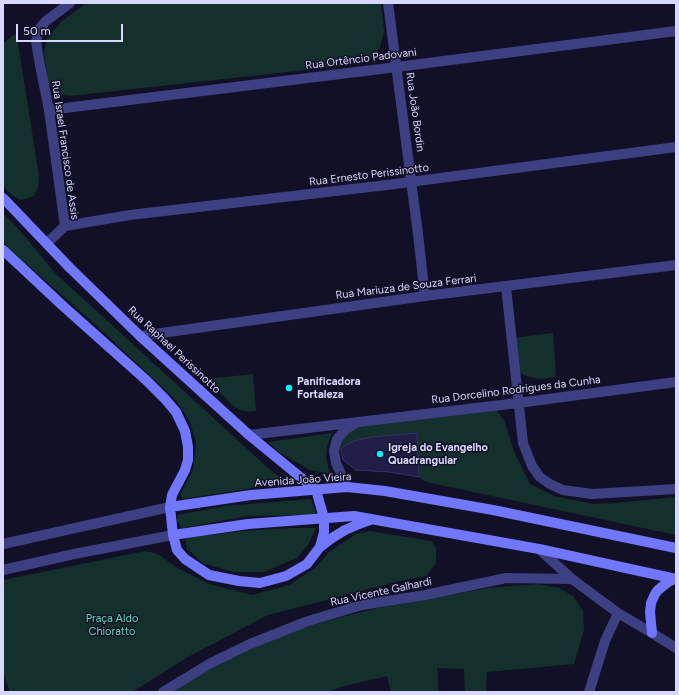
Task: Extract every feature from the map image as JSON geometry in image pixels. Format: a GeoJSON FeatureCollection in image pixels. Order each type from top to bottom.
{"type":"FeatureCollection","features":[{"type":"Feature","properties":{"kind":"main road","name":"Rua Raphael Perissinotto"},"geometry":{"type":"LineString","coordinates":[[3,198],[140,336],[249,435],[316,490]]}},
{"type":"Feature","properties":{"kind":"main road"},"geometry":{"type":"LineString","coordinates":[[3,250],[62,306],[160,394],[176,412],[186,431],[188,460],[172,494],[170,507],[173,535],[177,550],[185,559],[209,575],[239,581],[260,583],[286,576],[307,564],[320,548],[332,538],[345,530],[373,519]]}},
{"type":"Feature","properties":{"kind":"main road","name":"Avenida João Vieira"},"geometry":{"type":"LineString","coordinates":[[170,507],[251,495],[316,490],[347,488],[385,491],[470,506],[676,548]]}},
{"type":"Feature","properties":{"kind":"main road"},"geometry":{"type":"LineString","coordinates":[[316,490],[324,518],[324,532],[320,548]]}},
{"type":"Feature","properties":{"kind":"main road"},"geometry":{"type":"LineString","coordinates":[[173,535],[248,524],[354,516],[539,549],[676,579]]}},
{"type":"Feature","properties":{"kind":"main road"},"geometry":{"type":"LineString","coordinates":[[652,632],[650,612],[651,603],[655,594],[668,582],[676,579]]}},
{"type":"Feature","properties":{"kind":"street","name":"Rua Israel Francisco de Assis"},"geometry":{"type":"LineString","coordinates":[[47,243],[65,226],[49,110],[36,41],[39,29],[46,20],[70,3]]}},
{"type":"Feature","properties":{"kind":"street","name":"Rua João Bordin"},"geometry":{"type":"LineString","coordinates":[[388,3],[412,182],[425,296]]}},
{"type":"Feature","properties":{"kind":"street","name":"Rua Ortêncio Padovani"},"geometry":{"type":"LineString","coordinates":[[49,110],[676,31]]}},
{"type":"Feature","properties":{"kind":"street","name":"Rua Ernesto Perissinotto"},"geometry":{"type":"LineString","coordinates":[[65,226],[130,215],[412,182],[676,147]]}},
{"type":"Feature","properties":{"kind":"street","name":"Rua Mariuza de Souza Ferrari"},"geometry":{"type":"LineString","coordinates":[[140,336],[425,296],[676,265]]}},
{"type":"Feature","properties":{"kind":"street"},"geometry":{"type":"LineString","coordinates":[[506,287],[523,443],[532,466],[540,476],[550,484],[563,490],[592,494],[676,489]]}},
{"type":"Feature","properties":{"kind":"street","name":"Rua Dorcelino Rodrigues da Cunha"},"geometry":{"type":"LineString","coordinates":[[249,435],[518,403],[676,382]]}},
{"type":"Feature","properties":{"kind":"street","name":"Rua Dorcelino Rodrigues da Cunha"},"geometry":{"type":"LineString","coordinates":[[347,488],[336,463],[334,451],[337,439],[341,433],[352,425],[360,422]]}},
{"type":"Feature","properties":{"kind":"street","name":"Avenida João Vieira"},"geometry":{"type":"LineString","coordinates":[[3,544],[170,507]]}},
{"type":"Feature","properties":{"kind":"street"},"geometry":{"type":"LineString","coordinates":[[3,570],[78,553],[173,535]]}},
{"type":"Feature","properties":{"kind":"street"},"geometry":{"type":"LineString","coordinates":[[539,549],[572,579],[618,613],[652,632],[676,648]]}},
{"type":"Feature","properties":{"kind":"street","name":"Rua Vicente Galhardi"},"geometry":{"type":"LineString","coordinates":[[163,692],[209,664],[250,644],[308,621],[349,609],[506,578],[572,579]]}},
{"type":"Feature","properties":{"kind":"street"},"geometry":{"type":"LineString","coordinates":[[589,692],[605,641],[618,613]]}},
{"type":"Feature","properties":{"kind":"green space"},"geometry":{"type":"Polygon","coordinates":[[[86,3],[381,3],[384,31],[380,47],[370,60],[342,66],[70,96],[56,94],[48,82],[44,52],[47,38],[61,22],[86,3]]]}},
{"type":"Feature","properties":{"kind":"green space"},"geometry":{"type":"Polygon","coordinates":[[[15,34],[17,37],[39,176],[38,188],[34,196],[21,200],[13,196],[3,186],[3,43],[15,34]]]}},
{"type":"Feature","properties":{"kind":"green space"},"geometry":{"type":"Polygon","coordinates":[[[3,213],[22,233],[56,274],[268,468],[281,477],[286,482],[283,486],[272,485],[183,499],[180,495],[193,470],[196,442],[189,420],[174,398],[96,325],[12,251],[3,241],[3,213]]]}},
{"type":"Feature","properties":{"kind":"green space"},"geometry":{"type":"Polygon","coordinates":[[[553,333],[556,377],[538,379],[523,375],[516,367],[512,338],[553,333]]]}},
{"type":"Feature","properties":{"kind":"green space"},"geometry":{"type":"Polygon","coordinates":[[[253,374],[256,411],[249,412],[240,410],[231,404],[207,379],[253,374]]]}},
{"type":"Feature","properties":{"kind":"green space"},"geometry":{"type":"Polygon","coordinates":[[[494,407],[504,420],[515,454],[530,484],[554,496],[593,504],[676,497],[676,535],[426,482],[419,477],[417,433],[375,437],[354,441],[340,447],[337,441],[355,422],[494,407]]]}},
{"type":"Feature","properties":{"kind":"green space"},"geometry":{"type":"Polygon","coordinates":[[[332,433],[327,447],[326,458],[330,474],[310,470],[279,452],[268,442],[332,433]]]}},
{"type":"Feature","properties":{"kind":"green space"},"geometry":{"type":"Polygon","coordinates":[[[311,499],[317,515],[248,516],[182,528],[177,521],[178,515],[225,506],[311,499]]]}},
{"type":"Feature","properties":{"kind":"green space"},"geometry":{"type":"Polygon","coordinates":[[[316,528],[308,545],[297,558],[264,572],[233,572],[203,563],[187,549],[185,538],[243,531],[316,528]]]}},
{"type":"Feature","properties":{"kind":"green space","name":"Praça Aldo Chioratto"},"geometry":{"type":"Polygon","coordinates":[[[369,531],[432,541],[436,548],[436,563],[426,576],[400,581],[268,615],[188,657],[132,692],[10,692],[3,673],[3,580],[145,551],[158,554],[177,568],[209,584],[252,595],[289,585],[316,567],[328,553],[338,546],[356,534],[369,531]]]}},
{"type":"Feature","properties":{"kind":"green space"},"geometry":{"type":"Polygon","coordinates":[[[538,584],[559,588],[573,596],[583,611],[584,630],[574,664],[487,672],[486,692],[465,692],[464,669],[437,668],[439,692],[391,692],[387,676],[341,687],[328,692],[169,692],[222,659],[302,627],[378,608],[488,588],[538,584]]]}},
{"type":"Feature","properties":{"kind":"building","name":"Igreja do Evangelho Quadrangular"},"geometry":{"type":"Polygon","coordinates":[[[417,433],[419,477],[389,472],[356,470],[343,460],[341,450],[342,447],[354,441],[372,437],[417,433]]]}},
{"type":"Feature","properties":{"kind":"place","name":"Panificadora Fortaleza"},"geometry":{"type":"Point","coordinates":[289,388]}},
{"type":"Feature","properties":{"kind":"place","name":"Igreja do Evangelho Quadrangular"},"geometry":{"type":"Point","coordinates":[380,454]}}]}
